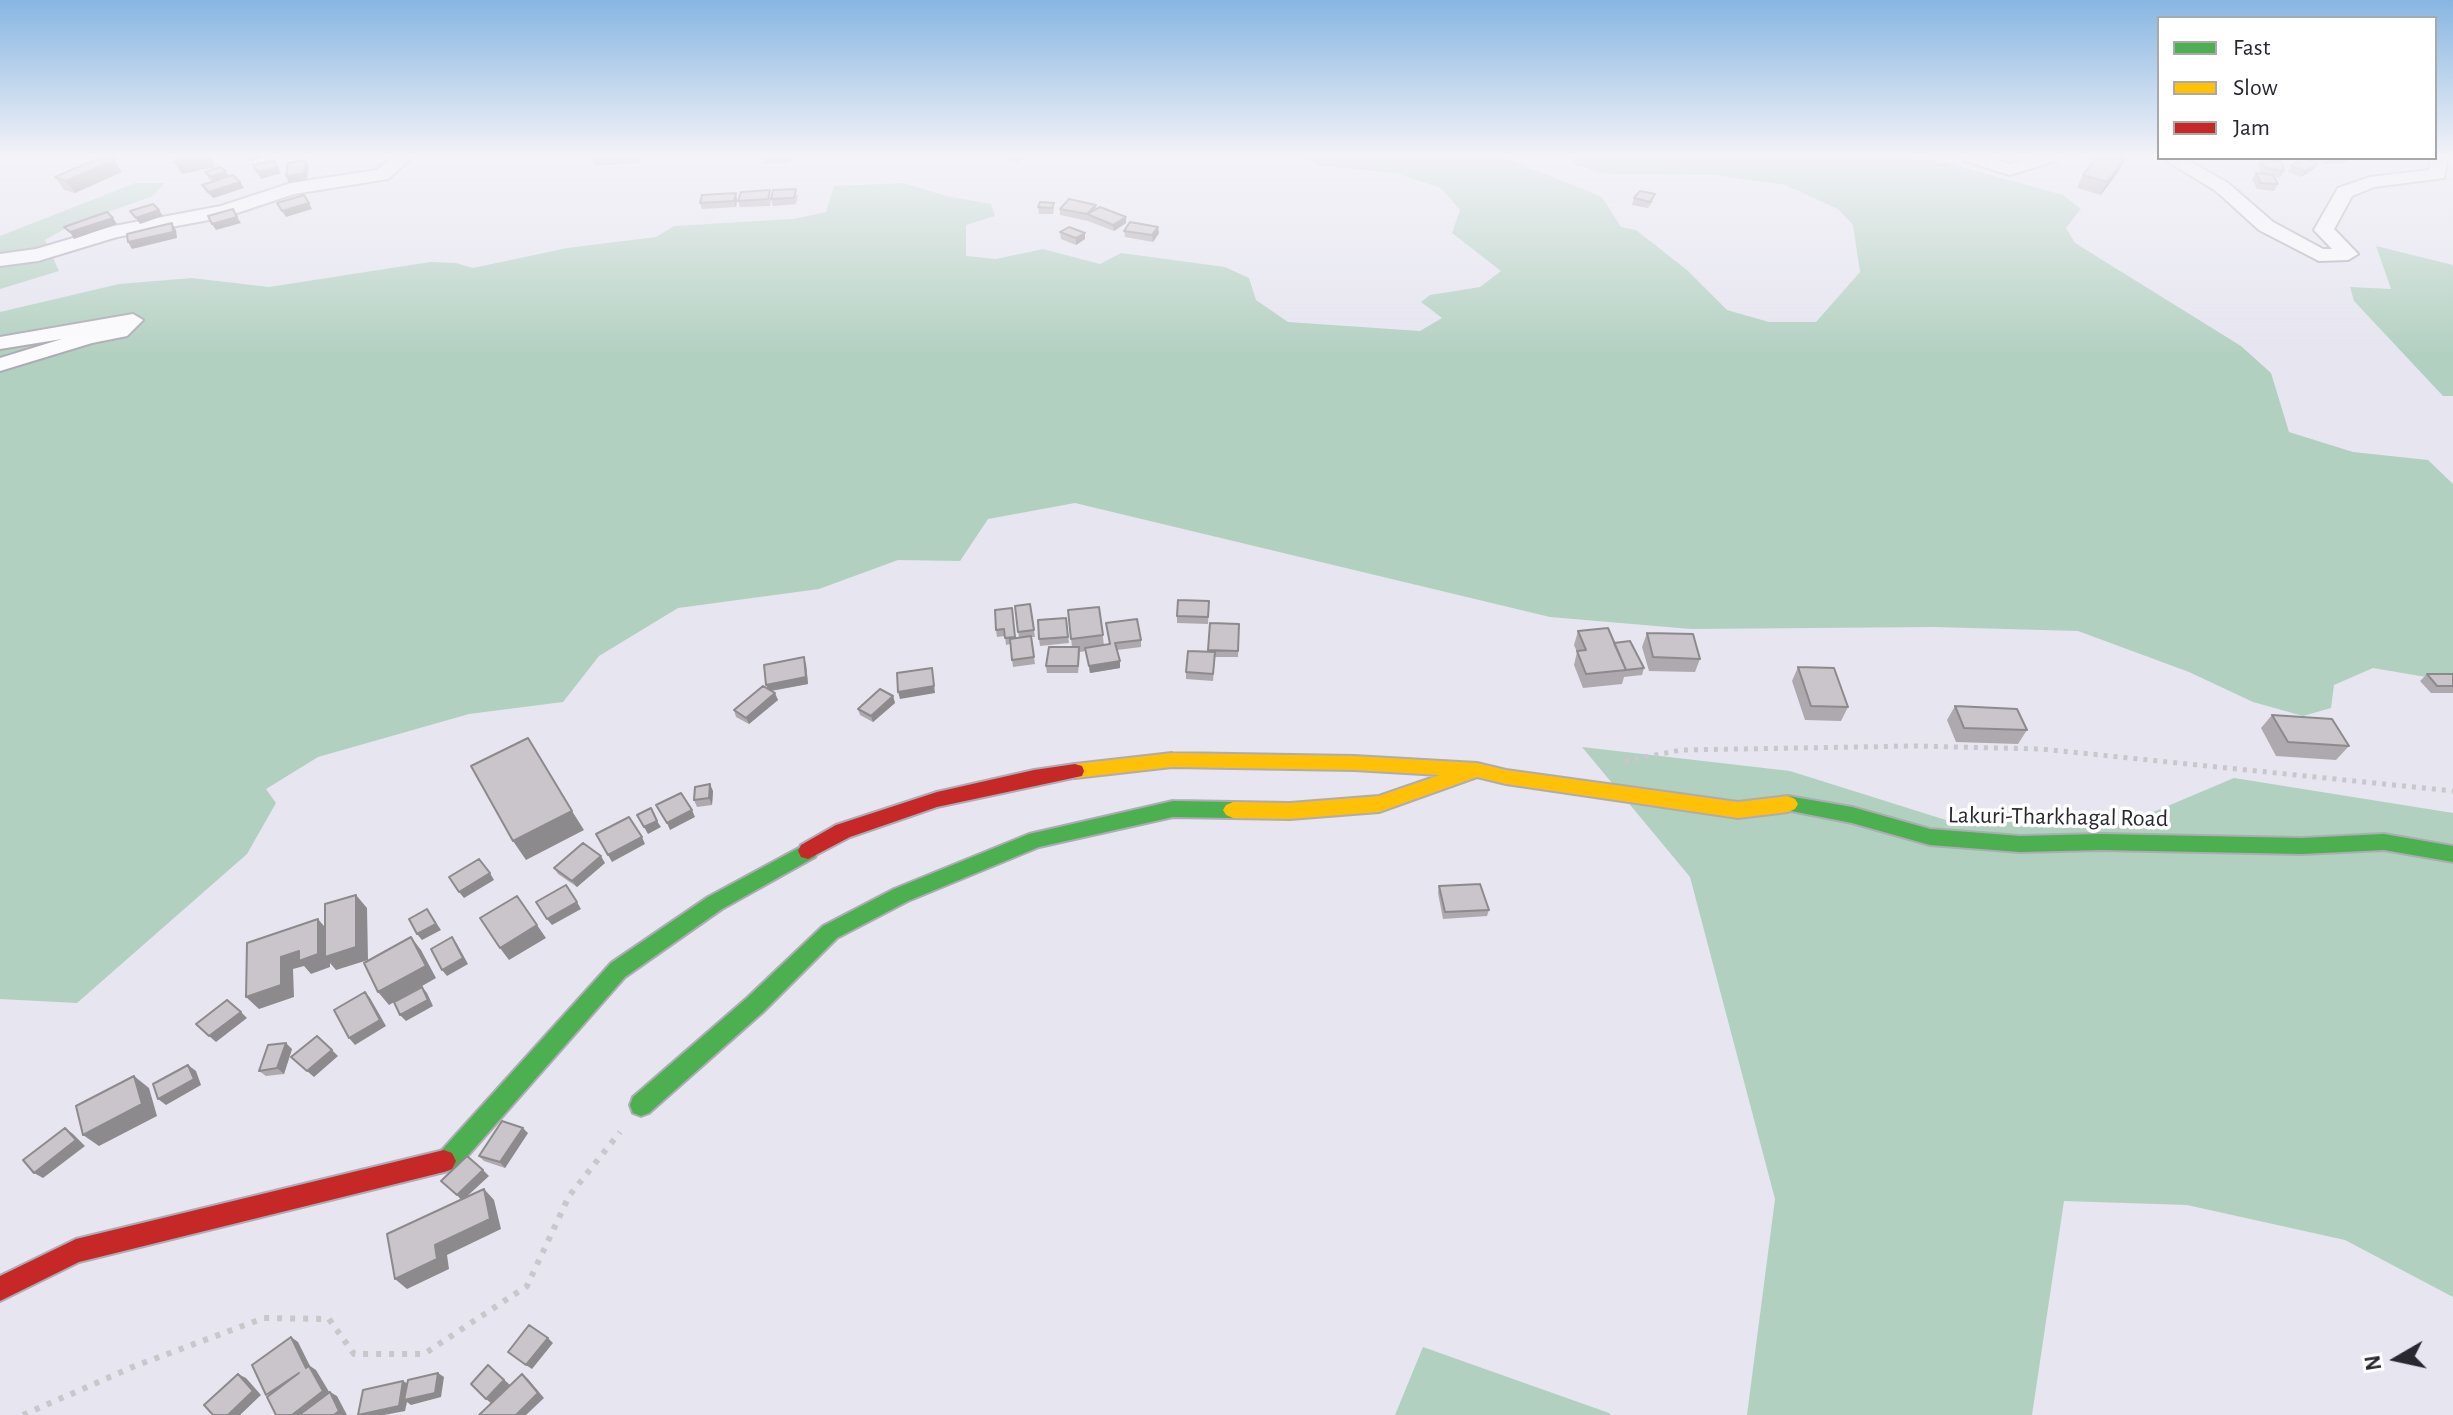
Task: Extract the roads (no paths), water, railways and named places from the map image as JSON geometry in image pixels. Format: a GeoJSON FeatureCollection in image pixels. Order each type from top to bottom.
{"type":"FeatureCollection","features":[{"type":"Feature","properties":{"kind":"street"},"geometry":{"type":"LineString","coordinates":[[0,260],[38,255],[114,232],[161,223]]}},
{"type":"Feature","properties":{"kind":"street"},"geometry":{"type":"LineString","coordinates":[[2263,223],[2319,255],[2348,254],[2324,230],[2328,223]]}},
{"type":"Feature","properties":{"kind":"street"},"geometry":{"type":"LineString","coordinates":[[0,343],[133,320],[120,332],[78,340],[0,365]]}},
{"type":"Feature","properties":{"kind":"street","name":"Lakuri-Tharkhagal Road"},"geometry":{"type":"LineString","coordinates":[[0,1289],[76,1251],[449,1160],[618,970],[715,903],[843,831],[937,800],[1034,777],[1172,760],[1308,762],[1477,770],[1506,777],[1738,810],[1788,804],[1852,815],[1930,837],[2020,844],[2101,842],[2302,846],[2384,842],[2453,854]]}},
{"type":"Feature","properties":{"kind":"street"},"geometry":{"type":"LineString","coordinates":[[641,1105],[755,1005],[830,932],[928,884],[1036,840],[1173,809],[1290,811],[1379,804],[1477,770]]}}]}
